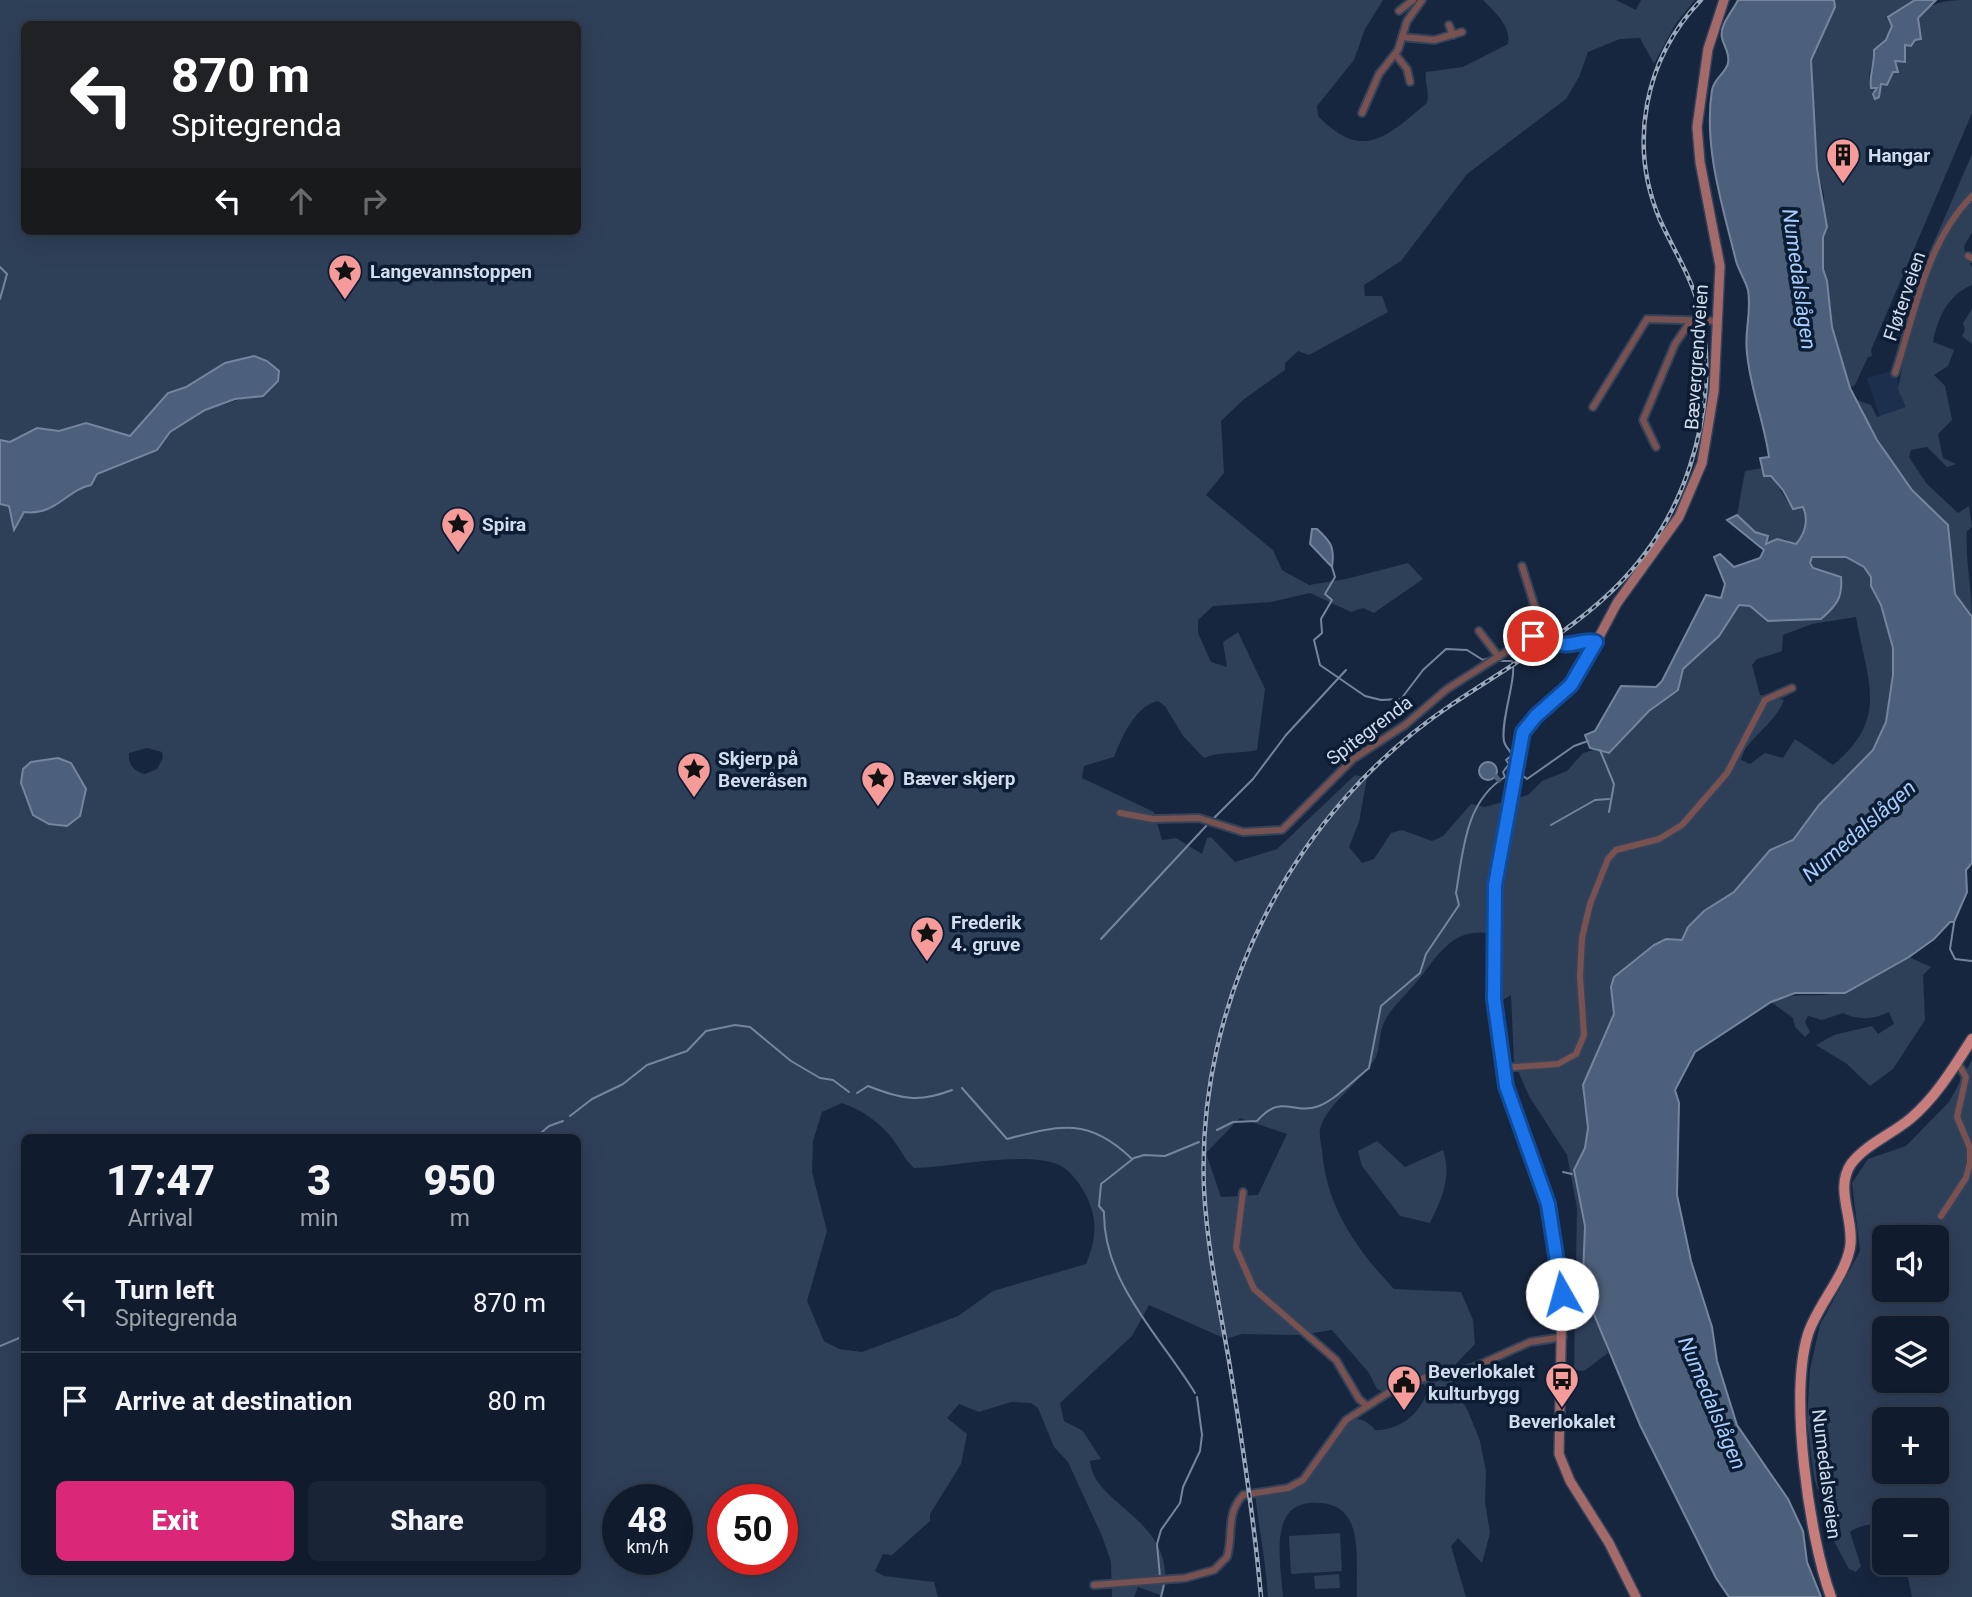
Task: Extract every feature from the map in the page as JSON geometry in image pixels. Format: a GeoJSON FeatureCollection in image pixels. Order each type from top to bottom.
{"type":"FeatureCollection","features":[{"type":"Feature","properties":{"kind":"main road","name":"Bævergrendveien"},"geometry":{"type":"LineString","coordinates":[[1636,1597],[1609,1543],[1561,1461],[1558,1440],[1563,1337],[1562,1294],[1550,1212],[1510,1100],[1502,1068],[1494,999],[1494,900],[1519,745],[1530,721],[1571,685],[1617,603],[1669,532],[1693,489],[1711,417],[1719,257],[1700,162],[1697,127],[1708,49],[1724,0]]}},
{"type":"Feature","properties":{"kind":"main road","name":"Numedalsveien"},"geometry":{"type":"LineString","coordinates":[[1831,1597],[1819,1550],[1801,1428],[1801,1389],[1808,1335],[1849,1251],[1851,1235],[1844,1191],[1850,1167],[1865,1152],[1919,1111],[1972,1039]]}},
{"type":"Feature","properties":{"kind":"street"},"geometry":{"type":"LineString","coordinates":[[1399,10],[1413,0]]}},
{"type":"Feature","properties":{"kind":"street"},"geometry":{"type":"LineString","coordinates":[[1362,113],[1379,74],[1395,54],[1407,21],[1422,0]]}},
{"type":"Feature","properties":{"kind":"street"},"geometry":{"type":"LineString","coordinates":[[1449,25],[1453,35]]}},
{"type":"Feature","properties":{"kind":"street"},"geometry":{"type":"LineString","coordinates":[[1402,37],[1426,40],[1462,32]]}},
{"type":"Feature","properties":{"kind":"street"},"geometry":{"type":"LineString","coordinates":[[1395,54],[1407,69],[1410,82]]}},
{"type":"Feature","properties":{"kind":"street","name":"Fløterveien"},"geometry":{"type":"LineString","coordinates":[[1895,373],[1931,260],[1959,212],[1972,196]]}},
{"type":"Feature","properties":{"kind":"street"},"geometry":{"type":"LineString","coordinates":[[1593,407],[1644,321],[1653,317],[1690,322],[1717,321]]}},
{"type":"Feature","properties":{"kind":"street"},"geometry":{"type":"LineString","coordinates":[[1656,447],[1643,420],[1675,344],[1690,322]]}},
{"type":"Feature","properties":{"kind":"street"},"geometry":{"type":"LineString","coordinates":[[1522,566],[1544,636]]}},
{"type":"Feature","properties":{"kind":"street"},"geometry":{"type":"LineString","coordinates":[[1479,631],[1499,657]]}},
{"type":"Feature","properties":{"kind":"street","name":"Spitegrenda"},"geometry":{"type":"LineString","coordinates":[[1120,813],[1153,819],[1199,818],[1243,832],[1282,830],[1353,759],[1395,732],[1447,689],[1530,637],[1544,636],[1563,644],[1586,639],[1596,642]]}},
{"type":"Feature","properties":{"kind":"street"},"geometry":{"type":"LineString","coordinates":[[1502,1068],[1558,1064],[1576,1054],[1584,1035],[1580,976],[1582,938],[1590,904],[1608,859],[1616,850],[1664,837],[1682,825],[1727,773],[1765,700],[1792,688]]}},
{"type":"Feature","properties":{"kind":"street"},"geometry":{"type":"LineString","coordinates":[[1941,1216],[1966,1178],[1969,1163],[1970,1148],[1957,1117],[1966,1077],[1957,1062]]}},
{"type":"Feature","properties":{"kind":"street"},"geometry":{"type":"LineString","coordinates":[[1243,1192],[1236,1244],[1254,1289],[1288,1321],[1329,1353],[1366,1405]]}},
{"type":"Feature","properties":{"kind":"street"},"geometry":{"type":"LineString","coordinates":[[1094,1585],[1166,1582],[1205,1574],[1219,1567],[1228,1552],[1228,1524],[1243,1495],[1288,1488],[1303,1480],[1340,1426],[1366,1405],[1407,1383],[1472,1368],[1530,1342],[1563,1337]]}},
{"type":"Feature","properties":{"kind":"shaded area"},"geometry":{"type":"Polygon","coordinates":[[[0,0],[1383,0],[1365,29],[1354,60],[1317,106],[1318,116],[1334,130],[1348,138],[1361,141],[1374,140],[1386,134],[1427,103],[1426,72],[1463,67],[1508,44],[1505,26],[1483,0],[1616,0],[1636,10],[1641,0],[1695,0],[1676,23],[1654,64],[1640,38],[1620,39],[1588,52],[1579,77],[1566,99],[1467,174],[1401,261],[1364,285],[1365,296],[1382,296],[1388,312],[1309,355],[1298,351],[1285,363],[1285,370],[1244,399],[1221,421],[1224,473],[1206,495],[1273,550],[1282,570],[1309,585],[1346,579],[1408,563],[1423,579],[1374,613],[1363,608],[1351,612],[1310,593],[1271,602],[1213,606],[1198,620],[1198,633],[1211,662],[1227,667],[1223,642],[1238,632],[1265,689],[1257,750],[1216,754],[1204,758],[1183,736],[1165,706],[1158,701],[1136,716],[1125,732],[1114,757],[1084,766],[1082,778],[1154,812],[1162,840],[1176,838],[1202,854],[1207,838],[1211,837],[1235,862],[1277,849],[1355,775],[1367,778],[1359,822],[1349,847],[1362,863],[1374,859],[1391,833],[1402,830],[1432,841],[1443,836],[1471,804],[1485,807],[1528,795],[1542,781],[1567,771],[1583,753],[1594,750],[1609,753],[1661,701],[1678,681],[1683,669],[1719,636],[1739,605],[1750,606],[1768,621],[1821,619],[1831,574],[1813,568],[1810,563],[1812,557],[1846,557],[1864,567],[1871,577],[1871,586],[1881,605],[1893,648],[1893,675],[1886,722],[1873,749],[1819,805],[1793,840],[1770,850],[1734,892],[1704,911],[1688,927],[1682,940],[1666,939],[1654,945],[1611,987],[1614,1014],[1600,1043],[1583,1096],[1588,1128],[1585,1148],[1579,1159],[1585,1226],[1583,1275],[1608,1353],[1584,1371],[1574,1370],[1577,1208],[1567,1155],[1529,1096],[1514,1062],[1511,995],[1496,1004],[1490,933],[1466,935],[1456,939],[1440,952],[1386,1018],[1376,1057],[1370,1066],[1324,1119],[1320,1136],[1330,1190],[1345,1226],[1367,1258],[1394,1289],[1461,1292],[1473,1320],[1475,1344],[1453,1367],[1452,1385],[1468,1411],[1480,1441],[1486,1471],[1485,1502],[1490,1533],[1482,1563],[1458,1538],[1451,1546],[1466,1597],[1357,1597],[1356,1548],[1350,1521],[1337,1508],[1319,1503],[1302,1504],[1291,1511],[1284,1522],[1280,1536],[1283,1597],[1268,1597],[1255,1494],[1283,1490],[1297,1484],[1332,1437],[1342,1426],[1353,1420],[1364,1421],[1375,1430],[1384,1430],[1407,1420],[1420,1407],[1427,1391],[1424,1384],[1388,1394],[1377,1389],[1369,1373],[1332,1330],[1301,1335],[1242,1334],[1226,1339],[1149,1305],[1132,1336],[1060,1403],[1064,1421],[1083,1431],[1101,1459],[1090,1461],[1095,1477],[1105,1491],[1148,1532],[1159,1549],[1165,1570],[1163,1596],[1138,1587],[1134,1597],[1112,1597],[1111,1562],[1068,1462],[1054,1447],[1038,1408],[1031,1403],[1011,1402],[979,1412],[959,1404],[947,1418],[967,1434],[961,1464],[930,1514],[930,1521],[892,1555],[883,1554],[875,1571],[884,1576],[934,1582],[938,1597],[0,1597],[0,504],[9,505],[14,529],[24,512],[35,512],[53,506],[75,491],[89,486],[97,474],[157,450],[170,432],[205,410],[271,390],[279,376],[267,361],[225,363],[186,387],[168,393],[130,436],[86,423],[59,431],[37,428],[10,442],[0,440],[0,0]],[[1856,617],[1812,624],[1783,635],[1782,651],[1757,659],[1752,665],[1760,695],[1784,700],[1774,717],[1748,745],[1741,760],[1750,764],[1765,753],[1783,758],[1795,739],[1833,765],[1851,748],[1862,731],[1870,697],[1856,617]],[[147,748],[129,753],[130,764],[145,774],[157,769],[163,758],[162,752],[147,748]],[[58,758],[31,762],[21,783],[33,815],[49,824],[67,826],[86,789],[58,758]],[[842,1103],[822,1112],[813,1141],[812,1172],[827,1231],[807,1301],[824,1341],[839,1349],[862,1352],[958,1316],[993,1291],[1086,1264],[1094,1239],[1093,1214],[1081,1187],[1060,1165],[1023,1159],[914,1168],[875,1121],[842,1103]],[[1240,1118],[1206,1153],[1221,1197],[1258,1195],[1287,1134],[1240,1118]]]}},
{"type":"Feature","properties":{"kind":"shaded area"},"geometry":{"type":"Polygon","coordinates":[[[1834,0],[1915,0],[1899,12],[1886,40],[1876,49],[1869,74],[1871,87],[1876,86],[1878,92],[1882,84],[1887,85],[1895,60],[1905,62],[1905,44],[1915,40],[1917,20],[1923,12],[1942,2],[1972,0],[1972,113],[1871,350],[1872,356],[1868,357],[1855,385],[1850,388],[1832,327],[1827,281],[1823,269],[1824,195],[1817,169],[1811,60],[1834,0]]]}},
{"type":"Feature","properties":{"kind":"shaded area"},"geometry":{"type":"Polygon","coordinates":[[[1972,154],[1972,232],[1964,246],[1965,256],[1972,267],[1972,285],[1956,295],[1945,308],[1933,342],[1954,350],[1948,366],[1934,375],[1945,386],[1952,420],[1938,434],[1943,458],[1956,464],[1947,467],[1927,447],[1911,450],[1909,457],[1926,483],[1958,513],[1969,506],[1972,527],[1967,531],[1967,542],[1972,617],[1955,594],[1947,525],[1896,467],[1857,400],[1871,405],[1877,417],[1906,407],[1898,389],[1908,338],[1935,240],[1972,154]]]}},
{"type":"Feature","properties":{"kind":"shaded area"},"geometry":{"type":"Polygon","coordinates":[[[1972,309],[1972,344],[1962,336],[1965,330],[1963,323],[1972,309]]]}},
{"type":"Feature","properties":{"kind":"shaded area"},"geometry":{"type":"Polygon","coordinates":[[[1887,372],[1895,373],[1903,396],[1917,408],[1881,420],[1867,378],[1887,372]]]}},
{"type":"Feature","properties":{"kind":"shaded area"},"geometry":{"type":"Polygon","coordinates":[[[1763,468],[1765,475],[1771,476],[1793,509],[1803,507],[1805,527],[1795,544],[1784,539],[1766,544],[1737,515],[1745,471],[1763,468]]]}},
{"type":"Feature","properties":{"kind":"shaded area"},"geometry":{"type":"Polygon","coordinates":[[[1909,957],[1931,967],[1923,975],[1925,1020],[1893,1069],[1870,1086],[1847,1064],[1816,1045],[1834,1035],[1872,1026],[1878,1034],[1894,1024],[1889,1012],[1866,1018],[1843,1013],[1822,1020],[1808,1016],[1805,1022],[1810,1032],[1805,1037],[1795,1027],[1793,1018],[1771,1002],[1851,988],[1909,957]]]}},
{"type":"Feature","properties":{"kind":"shaded area"},"geometry":{"type":"Polygon","coordinates":[[[1972,1060],[1972,1597],[1912,1597],[1907,1575],[1949,1575],[1949,1498],[1872,1498],[1872,1524],[1850,1532],[1861,1566],[1856,1572],[1849,1569],[1823,1521],[1823,1505],[1814,1478],[1807,1422],[1810,1369],[1820,1325],[1860,1251],[1852,1183],[1868,1159],[1906,1146],[1949,1102],[1972,1060]]]}},
{"type":"Feature","properties":{"kind":"shaded area"},"geometry":{"type":"Polygon","coordinates":[[[1377,1141],[1405,1167],[1443,1150],[1446,1178],[1442,1196],[1430,1223],[1400,1216],[1362,1166],[1358,1151],[1377,1141]]]}},
{"type":"Feature","properties":{"kind":"shaded area"},"geometry":{"type":"Polygon","coordinates":[[[1340,1533],[1342,1571],[1291,1574],[1289,1536],[1340,1533]]]}},
{"type":"Feature","properties":{"kind":"shaded area"},"geometry":{"type":"Polygon","coordinates":[[[1339,1574],[1340,1588],[1315,1589],[1314,1576],[1339,1574]]]}},
{"type":"Feature","properties":{"kind":"water","name":"Numedalslågen"},"geometry":{"type":"Polygon","coordinates":[[[1738,0],[1834,0],[1835,7],[1811,60],[1817,169],[1827,227],[1823,237],[1823,269],[1827,281],[1832,327],[1850,388],[1877,440],[1912,490],[1948,525],[1955,594],[1972,617],[1972,863],[1966,870],[1967,892],[1954,922],[1950,922],[1934,939],[1909,957],[1845,993],[1795,993],[1771,1002],[1695,1052],[1675,1090],[1679,1103],[1677,1195],[1691,1261],[1712,1327],[1717,1361],[1737,1425],[1788,1499],[1803,1531],[1807,1562],[1821,1597],[1729,1597],[1716,1578],[1640,1425],[1593,1312],[1583,1275],[1585,1226],[1574,1170],[1585,1148],[1588,1128],[1583,1085],[1614,1014],[1611,987],[1614,977],[1654,945],[1666,939],[1682,940],[1688,927],[1704,911],[1734,892],[1770,850],[1793,840],[1819,805],[1873,750],[1886,722],[1893,675],[1893,648],[1881,605],[1871,586],[1871,577],[1864,567],[1846,557],[1812,557],[1810,563],[1813,568],[1841,577],[1841,591],[1837,601],[1821,619],[1768,621],[1750,606],[1739,605],[1719,636],[1683,669],[1678,690],[1649,711],[1609,753],[1590,748],[1585,735],[1595,731],[1621,686],[1656,687],[1662,681],[1706,595],[1721,598],[1725,584],[1714,557],[1720,554],[1734,567],[1760,558],[1764,550],[1727,520],[1737,515],[1755,532],[1768,536],[1766,544],[1777,539],[1796,544],[1805,527],[1803,507],[1793,509],[1783,490],[1771,476],[1764,476],[1760,458],[1769,457],[1746,345],[1748,290],[1736,261],[1712,155],[1712,90],[1728,63],[1722,33],[1724,23],[1738,0]]]}},
{"type":"Feature","properties":{"kind":"water"},"geometry":{"type":"Polygon","coordinates":[[[1915,0],[1936,0],[1918,18],[1921,39],[1915,40],[1911,46],[1905,45],[1905,62],[1895,61],[1898,72],[1893,72],[1887,85],[1881,84],[1879,97],[1875,99],[1873,94],[1877,88],[1871,88],[1874,50],[1886,40],[1892,26],[1888,17],[1915,0]]]}},
{"type":"Feature","properties":{"kind":"water"},"geometry":{"type":"Polygon","coordinates":[[[254,356],[267,361],[279,371],[278,381],[263,396],[235,399],[205,410],[170,432],[157,450],[97,474],[91,485],[74,492],[53,507],[24,512],[14,530],[9,506],[0,504],[0,440],[10,442],[37,428],[59,431],[86,423],[130,436],[168,393],[186,387],[225,363],[254,356]]]}},
{"type":"Feature","properties":{"kind":"water"},"geometry":{"type":"Polygon","coordinates":[[[1312,529],[1317,529],[1331,545],[1332,567],[1310,544],[1312,529]]]}},
{"type":"Feature","properties":{"kind":"water"},"geometry":{"type":"Polygon","coordinates":[[[58,758],[71,763],[86,789],[80,816],[67,826],[49,824],[33,815],[21,783],[23,769],[31,762],[58,758]]]}},
{"type":"Feature","properties":{"kind":"water"},"geometry":{"type":"Polygon","coordinates":[[[1488,762],[1494,765],[1497,771],[1494,777],[1488,780],[1482,777],[1479,771],[1482,765],[1488,762]]]}},
{"type":"Feature","properties":{"kind":"waterway"},"geometry":{"type":"LineString","coordinates":[[0,267],[7,274],[0,299]]}},
{"type":"Feature","properties":{"kind":"waterway"},"geometry":{"type":"LineString","coordinates":[[1332,567],[1335,577],[1325,594],[1332,600],[1321,619],[1322,633],[1314,640],[1320,665],[1365,696],[1381,700],[1401,699],[1423,670],[1446,649],[1467,650],[1483,660],[1489,658]]}},
{"type":"Feature","properties":{"kind":"waterway"},"geometry":{"type":"LineString","coordinates":[[1217,1130],[1233,1122],[1257,1121],[1266,1112],[1281,1106],[1319,1106],[1369,1068],[1381,1006],[1420,973],[1426,954],[1459,905],[1456,893],[1468,829],[1481,799],[1505,777],[1503,772],[1509,764],[1506,760],[1512,755],[1505,743],[1503,732],[1513,677],[1512,661],[1497,661]]}},
{"type":"Feature","properties":{"kind":"waterway"},"geometry":{"type":"LineString","coordinates":[[1211,821],[1253,779],[1286,735],[1346,670]]}},
{"type":"Feature","properties":{"kind":"waterway"},"geometry":{"type":"LineString","coordinates":[[1522,775],[1527,779],[1574,746],[1588,741]]}},
{"type":"Feature","properties":{"kind":"waterway"},"geometry":{"type":"LineString","coordinates":[[1600,750],[1614,784],[1609,812]]}},
{"type":"Feature","properties":{"kind":"waterway"},"geometry":{"type":"LineString","coordinates":[[1496,777],[1499,780]]}},
{"type":"Feature","properties":{"kind":"waterway"},"geometry":{"type":"LineString","coordinates":[[1551,825],[1595,800],[1609,799]]}},
{"type":"Feature","properties":{"kind":"waterway"},"geometry":{"type":"LineString","coordinates":[[1101,939],[1207,825]]}},
{"type":"Feature","properties":{"kind":"waterway"},"geometry":{"type":"LineString","coordinates":[[1954,923],[1950,949],[1955,959],[1972,961]]}},
{"type":"Feature","properties":{"kind":"waterway"},"geometry":{"type":"LineString","coordinates":[[570,1116],[592,1099],[623,1084],[647,1065],[687,1051],[706,1031],[735,1025],[750,1027],[791,1061],[820,1078],[833,1080],[849,1092]]}},
{"type":"Feature","properties":{"kind":"waterway"},"geometry":{"type":"LineString","coordinates":[[857,1093],[868,1086],[890,1094],[920,1098],[952,1090]]}},
{"type":"Feature","properties":{"kind":"waterway"},"geometry":{"type":"LineString","coordinates":[[962,1088],[1007,1139],[1043,1130],[1073,1128],[1102,1136],[1132,1159]]}},
{"type":"Feature","properties":{"kind":"waterway"},"geometry":{"type":"LineString","coordinates":[[540,1134],[549,1126],[563,1121]]}},
{"type":"Feature","properties":{"kind":"waterway"},"geometry":{"type":"LineString","coordinates":[[1195,1393],[1123,1285],[1106,1238],[1104,1212],[1099,1206],[1101,1184],[1134,1158],[1144,1155],[1165,1156],[1199,1142]]}},
{"type":"Feature","properties":{"kind":"waterway"},"geometry":{"type":"LineString","coordinates":[[1563,1172],[1572,1174]]}},
{"type":"Feature","properties":{"kind":"waterway"},"geometry":{"type":"LineString","coordinates":[[0,1346],[21,1337]]}},
{"type":"Feature","properties":{"kind":"waterway"},"geometry":{"type":"LineString","coordinates":[[1160,1577],[1157,1544],[1161,1530],[1180,1503],[1183,1487],[1200,1451],[1202,1435],[1197,1397]]}},
{"type":"Feature","properties":{"kind":"waterway"},"geometry":{"type":"LineString","coordinates":[[1161,1597],[1164,1584]]}},
{"type":"Feature","properties":{"kind":"railway"},"geometry":{"type":"LineString","coordinates":[[1261,1597],[1247,1479],[1214,1275],[1204,1189],[1206,1118],[1217,1048],[1237,980],[1265,916],[1301,855],[1345,799],[1395,748],[1451,705],[1561,633],[1594,607],[1624,579],[1650,547],[1672,510],[1696,447],[1706,389],[1706,350],[1693,288],[1660,220],[1650,191],[1644,133],[1647,104],[1666,49],[1701,0]]}},
{"type":"Feature","properties":{"kind":"place","name":"Hangar"},"geometry":{"type":"Point","coordinates":[1843,185]}},
{"type":"Feature","properties":{"kind":"place","name":"Langevannstoppen"},"geometry":{"type":"Point","coordinates":[345,301]}},
{"type":"Feature","properties":{"kind":"place","name":"Spira"},"geometry":{"type":"Point","coordinates":[458,554]}},
{"type":"Feature","properties":{"kind":"place","name":"Skjerp på Beveråsen"},"geometry":{"type":"Point","coordinates":[694,799]}},
{"type":"Feature","properties":{"kind":"place","name":"Bæver skjerp"},"geometry":{"type":"Point","coordinates":[878,808]}},
{"type":"Feature","properties":{"kind":"place","name":"Frederik 4. gruve"},"geometry":{"type":"Point","coordinates":[927,963]}},
{"type":"Feature","properties":{"kind":"place","name":"Beverlokalet"},"geometry":{"type":"Point","coordinates":[1562,1409]}},
{"type":"Feature","properties":{"kind":"place","name":"Beverlokalet kulturbygg"},"geometry":{"type":"Point","coordinates":[1404,1412]}},
{"type":"Feature","properties":{"kind":"route"},"geometry":{"type":"LineString","coordinates":[[1533,636],[1544,636],[1563,644],[1586,639],[1596,642],[1571,685],[1530,721],[1523,732],[1494,900],[1494,999],[1500,1059],[1510,1100],[1552,1218],[1562,1294]]}}]}
